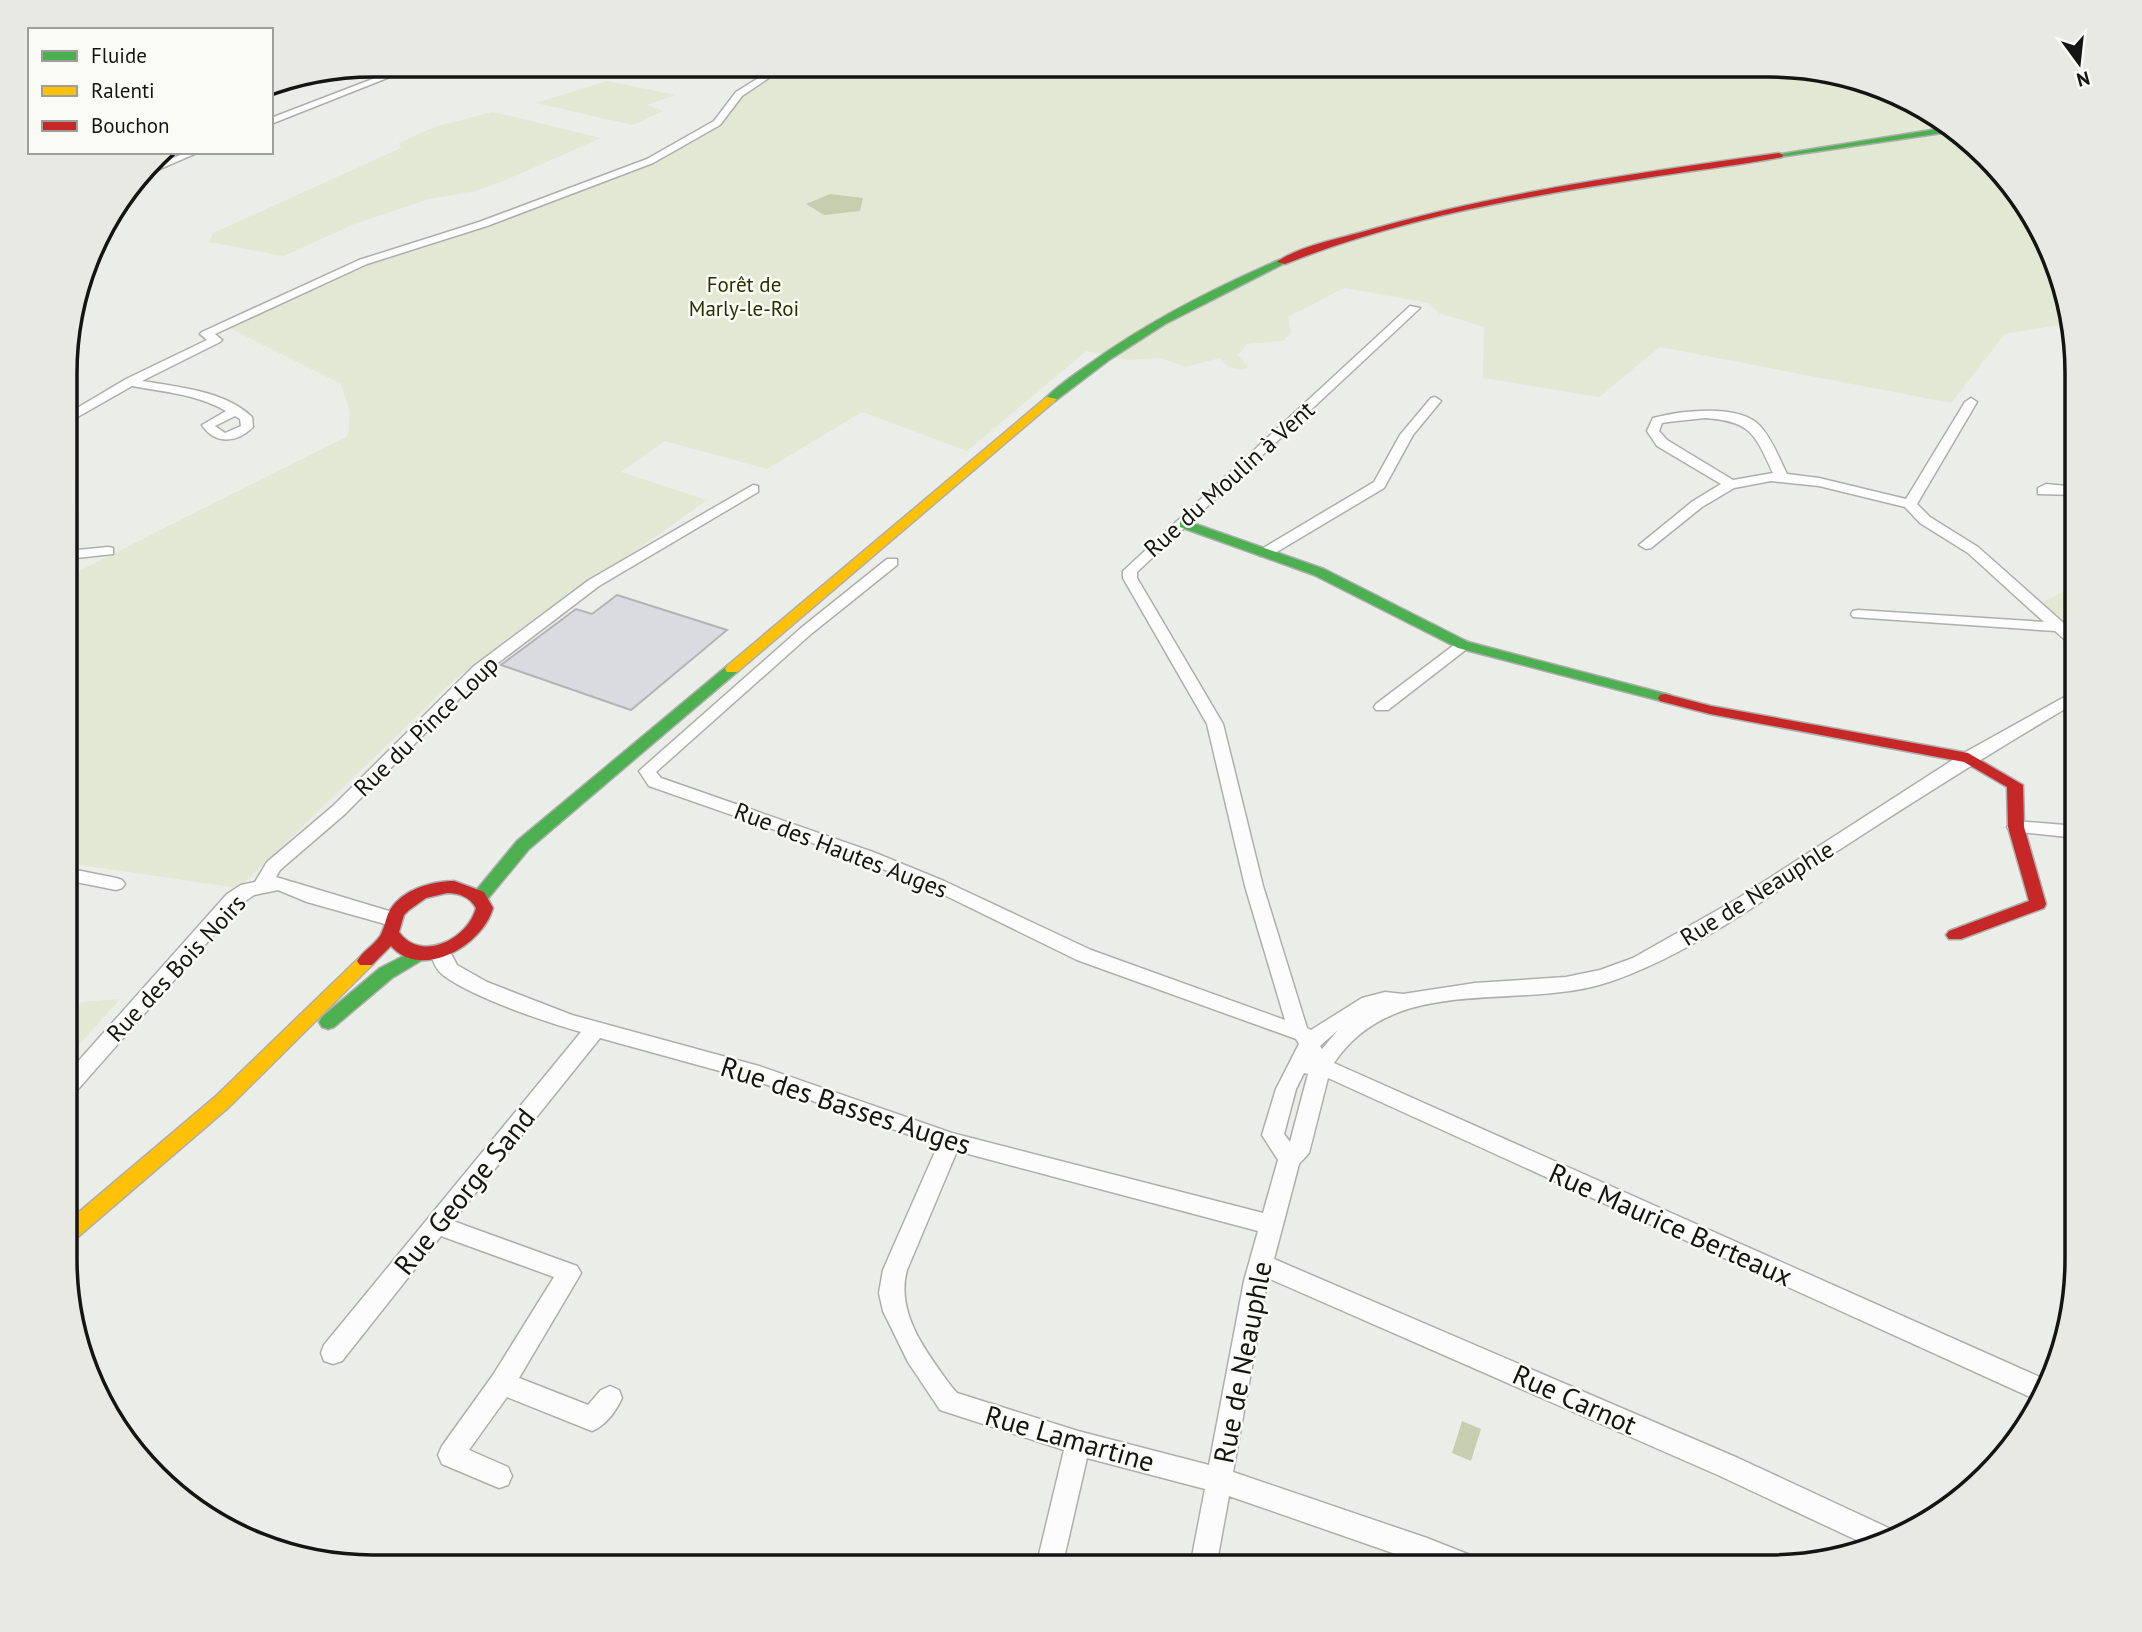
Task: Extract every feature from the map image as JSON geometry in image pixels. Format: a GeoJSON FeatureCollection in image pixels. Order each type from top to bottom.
{"type":"FeatureCollection","features":[{"type":"Feature","properties":{"kind":"main road"},"geometry":{"type":"LineString","coordinates":[[480,897],[523,845],[1077,377],[1131,338],[1191,303],[1245,277],[1310,251],[1392,224],[1460,207],[1572,186],[1938,130]]}},
{"type":"Feature","properties":{"kind":"main road"},"geometry":{"type":"LineString","coordinates":[[1184,524],[1320,572],[1463,645],[1710,710],[1968,758],[2015,785],[2016,827],[2038,904],[1955,934]]}},
{"type":"Feature","properties":{"kind":"main road"},"geometry":{"type":"LineString","coordinates":[[488,863],[523,845]]}},
{"type":"Feature","properties":{"kind":"main road"},"geometry":{"type":"LineString","coordinates":[[452,887],[470,875]]}},
{"type":"Feature","properties":{"kind":"main road"},"geometry":{"type":"LineString","coordinates":[[77,1225],[222,1102],[371,956],[412,899],[440,888],[452,887],[470,891],[480,897],[485,906],[485,916],[480,927],[470,937],[386,973],[301,1045],[222,1102]]}},
{"type":"Feature","properties":{"kind":"main road"},"geometry":{"type":"LineString","coordinates":[[391,926],[397,944],[430,952]]}},
{"type":"Feature","properties":{"kind":"street"},"geometry":{"type":"LineString","coordinates":[[273,120],[384,77]]}},
{"type":"Feature","properties":{"kind":"street"},"geometry":{"type":"LineString","coordinates":[[77,413],[130,382],[216,340],[205,334],[363,262],[483,224],[650,161],[717,123],[739,94],[765,77]]}},
{"type":"Feature","properties":{"kind":"street"},"geometry":{"type":"LineString","coordinates":[[161,167],[190,154]]}},
{"type":"Feature","properties":{"kind":"street","name":"Rue du Moulin à Vent"},"geometry":{"type":"LineString","coordinates":[[1304,1037],[1244,848],[1215,724],[1130,578],[1130,571],[1184,524],[1413,308]]}},
{"type":"Feature","properties":{"kind":"street"},"geometry":{"type":"LineString","coordinates":[[130,382],[188,393],[226,405],[235,411]]}},
{"type":"Feature","properties":{"kind":"street"},"geometry":{"type":"LineString","coordinates":[[1265,553],[1379,485],[1418,417],[1435,401]]}},
{"type":"Feature","properties":{"kind":"street"},"geometry":{"type":"LineString","coordinates":[[1909,504],[1971,402]]}},
{"type":"Feature","properties":{"kind":"street"},"geometry":{"type":"LineString","coordinates":[[1731,484],[1662,443],[1653,431],[1657,421],[1686,415],[1728,417],[1745,421],[1756,429],[1782,477]]}},
{"type":"Feature","properties":{"kind":"street"},"geometry":{"type":"LineString","coordinates":[[1646,545],[1731,484],[1782,477],[1909,504],[1925,520],[1973,550],[2065,633]]}},
{"type":"Feature","properties":{"kind":"street"},"geometry":{"type":"LineString","coordinates":[[2043,491],[2046,488],[2065,490]]}},
{"type":"Feature","properties":{"kind":"street","name":"Rue du Pince Loup"},"geometry":{"type":"LineString","coordinates":[[263,885],[273,866],[339,810],[480,669],[594,583],[753,489]]}},
{"type":"Feature","properties":{"kind":"street"},"geometry":{"type":"LineString","coordinates":[[77,554],[108,551]]}},
{"type":"Feature","properties":{"kind":"street","name":"Rue des Hautes Auges"},"geometry":{"type":"LineString","coordinates":[[891,562],[806,631],[647,771],[655,782],[867,856],[937,885],[1084,955],[1304,1037]]}},
{"type":"Feature","properties":{"kind":"street"},"geometry":{"type":"LineString","coordinates":[[1858,614],[2058,627]]}},
{"type":"Feature","properties":{"kind":"street"},"geometry":{"type":"LineString","coordinates":[[1382,707],[1463,645]]}},
{"type":"Feature","properties":{"kind":"street","name":"Rue de Neauphle"},"geometry":{"type":"LineString","coordinates":[[1289,1158],[1273,1135],[1278,1111],[1296,1068],[1304,1037],[1328,1027],[1369,1003],[1385,999],[1404,1001],[1475,990],[1587,981],[1640,963],[1744,904],[1968,758],[2065,702]]}},
{"type":"Feature","properties":{"kind":"street"},"geometry":{"type":"LineString","coordinates":[[2016,827],[2065,831]]}},
{"type":"Feature","properties":{"kind":"street"},"geometry":{"type":"LineString","coordinates":[[77,876],[116,884]]}},
{"type":"Feature","properties":{"kind":"street"},"geometry":{"type":"LineString","coordinates":[[263,885],[279,883],[391,926]]}},
{"type":"Feature","properties":{"kind":"street","name":"Rue des Bois Noirs"},"geometry":{"type":"LineString","coordinates":[[77,1077],[234,899],[263,885]]}},
{"type":"Feature","properties":{"kind":"street","name":"Rue des Basses Auges"},"geometry":{"type":"LineString","coordinates":[[430,952],[450,970],[480,987],[567,1021],[759,1074],[951,1141],[1271,1226]]}},
{"type":"Feature","properties":{"kind":"street","name":"Rue de Neauphle"},"geometry":{"type":"LineString","coordinates":[[1205,1555],[1261,1264],[1289,1158],[1298,1153],[1321,1066],[1335,1045],[1350,1031],[1404,1001]]}},
{"type":"Feature","properties":{"kind":"street","name":"Rue George Sand"},"geometry":{"type":"LineString","coordinates":[[333,1353],[595,1029]]}},
{"type":"Feature","properties":{"kind":"street"},"geometry":{"type":"LineString","coordinates":[[1304,1037],[1321,1066]]}},
{"type":"Feature","properties":{"kind":"street","name":"Rue Maurice Berteaux"},"geometry":{"type":"LineString","coordinates":[[1296,1068],[1321,1066],[2036,1388]]}},
{"type":"Feature","properties":{"kind":"street","name":"Rue Lamartine"},"geometry":{"type":"LineString","coordinates":[[951,1141],[895,1270],[890,1288],[892,1304],[937,1391],[949,1402],[1078,1443],[1219,1480],[1436,1555]]}},
{"type":"Feature","properties":{"kind":"street"},"geometry":{"type":"LineString","coordinates":[[436,1224],[569,1273],[502,1383],[451,1455],[499,1476]]}},
{"type":"Feature","properties":{"kind":"street","name":"Rue Carnot"},"geometry":{"type":"LineString","coordinates":[[1261,1264],[1703,1456],[1875,1535]]}},
{"type":"Feature","properties":{"kind":"street"},"geometry":{"type":"LineString","coordinates":[[502,1383],[592,1419],[610,1398]]}},
{"type":"Feature","properties":{"kind":"street"},"geometry":{"type":"LineString","coordinates":[[1052,1555],[1078,1443]]}},
{"type":"Feature","properties":{"kind":"green space","name":"Forêt de Marly-le-Roi"},"geometry":{"type":"Polygon","coordinates":[[[770,77],[1769,77],[1827,83],[1846,87],[1900,107],[1949,138],[1992,178],[2015,208],[2035,242],[2055,296],[2061,325],[2005,334],[1951,403],[1660,347],[1599,397],[1483,378],[1484,327],[1439,313],[1429,303],[1344,288],[1288,317],[1291,333],[1283,341],[1247,344],[1238,355],[1249,368],[1233,368],[1220,358],[1186,367],[1161,358],[1127,360],[1086,351],[967,451],[862,412],[767,469],[665,441],[621,472],[707,500],[455,679],[239,888],[77,865],[77,572],[348,436],[350,412],[341,384],[225,326],[373,261],[656,161],[717,126],[742,95],[770,77]]]}},
{"type":"Feature","properties":{"kind":"green space"},"geometry":{"type":"Polygon","coordinates":[[[607,81],[675,95],[647,105],[663,111],[633,125],[536,103],[607,81]]]}},
{"type":"Feature","properties":{"kind":"green space"},"geometry":{"type":"Polygon","coordinates":[[[493,112],[601,138],[501,182],[475,191],[429,199],[352,225],[284,256],[209,242],[213,233],[401,148],[399,143],[434,127],[493,112]]]}},
{"type":"Feature","properties":{"kind":"green space"},"geometry":{"type":"Polygon","coordinates":[[[2065,591],[2065,623],[2042,603],[2065,591]]]}},
{"type":"Feature","properties":{"kind":"green space"},"geometry":{"type":"Polygon","coordinates":[[[120,999],[77,1047],[77,1012],[81,1002],[120,999]]]}},
{"type":"Feature","properties":{"kind":"shaded area"},"geometry":{"type":"Polygon","coordinates":[[[830,194],[863,198],[860,211],[824,215],[806,204],[830,194]]]}},
{"type":"Feature","properties":{"kind":"shaded area"},"geometry":{"type":"Polygon","coordinates":[[[1462,1421],[1481,1429],[1471,1461],[1452,1453],[1462,1421]]]}},
{"type":"Feature","properties":{"kind":"building"},"geometry":{"type":"Polygon","coordinates":[[[617,595],[727,630],[631,710],[501,665],[576,609],[592,614],[617,595]]]}},
{"type":"Feature","properties":{"kind":"traffic: fast"},"geometry":{"type":"LineString","coordinates":[[1779,155],[1939,131]]}},
{"type":"Feature","properties":{"kind":"traffic: fast"},"geometry":{"type":"LineString","coordinates":[[1051,399],[1105,358],[1161,322],[1220,290],[1282,262]]}},
{"type":"Feature","properties":{"kind":"traffic: fast"},"geometry":{"type":"LineString","coordinates":[[1184,524],[1319,572],[1463,645],[1665,698]]}},
{"type":"Feature","properties":{"kind":"traffic: fast"},"geometry":{"type":"LineString","coordinates":[[480,897],[523,845],[732,669]]}},
{"type":"Feature","properties":{"kind":"traffic: fast"},"geometry":{"type":"LineString","coordinates":[[328,1022],[386,973],[421,953]]}},
{"type":"Feature","properties":{"kind":"traffic: slow"},"geometry":{"type":"LineString","coordinates":[[732,669],[1051,399]]}},
{"type":"Feature","properties":{"kind":"traffic: slow"},"geometry":{"type":"LineString","coordinates":[[77,1226],[222,1102],[366,961]]}},
{"type":"Feature","properties":{"kind":"traffic: jam"},"geometry":{"type":"LineString","coordinates":[[1282,262],[1372,231],[1449,212],[1590,184],[1779,155]]}},
{"type":"Feature","properties":{"kind":"traffic: jam"},"geometry":{"type":"LineString","coordinates":[[1665,698],[1710,710],[1968,758],[2015,785],[2016,827],[2038,904],[1955,935]]}},
{"type":"Feature","properties":{"kind":"traffic: jam"},"geometry":{"type":"LineString","coordinates":[[366,961],[386,940],[399,910],[420,894],[433,889],[460,888],[478,896],[485,908],[481,921],[470,934],[454,945],[436,952],[417,953],[400,946],[390,933]]}}]}
